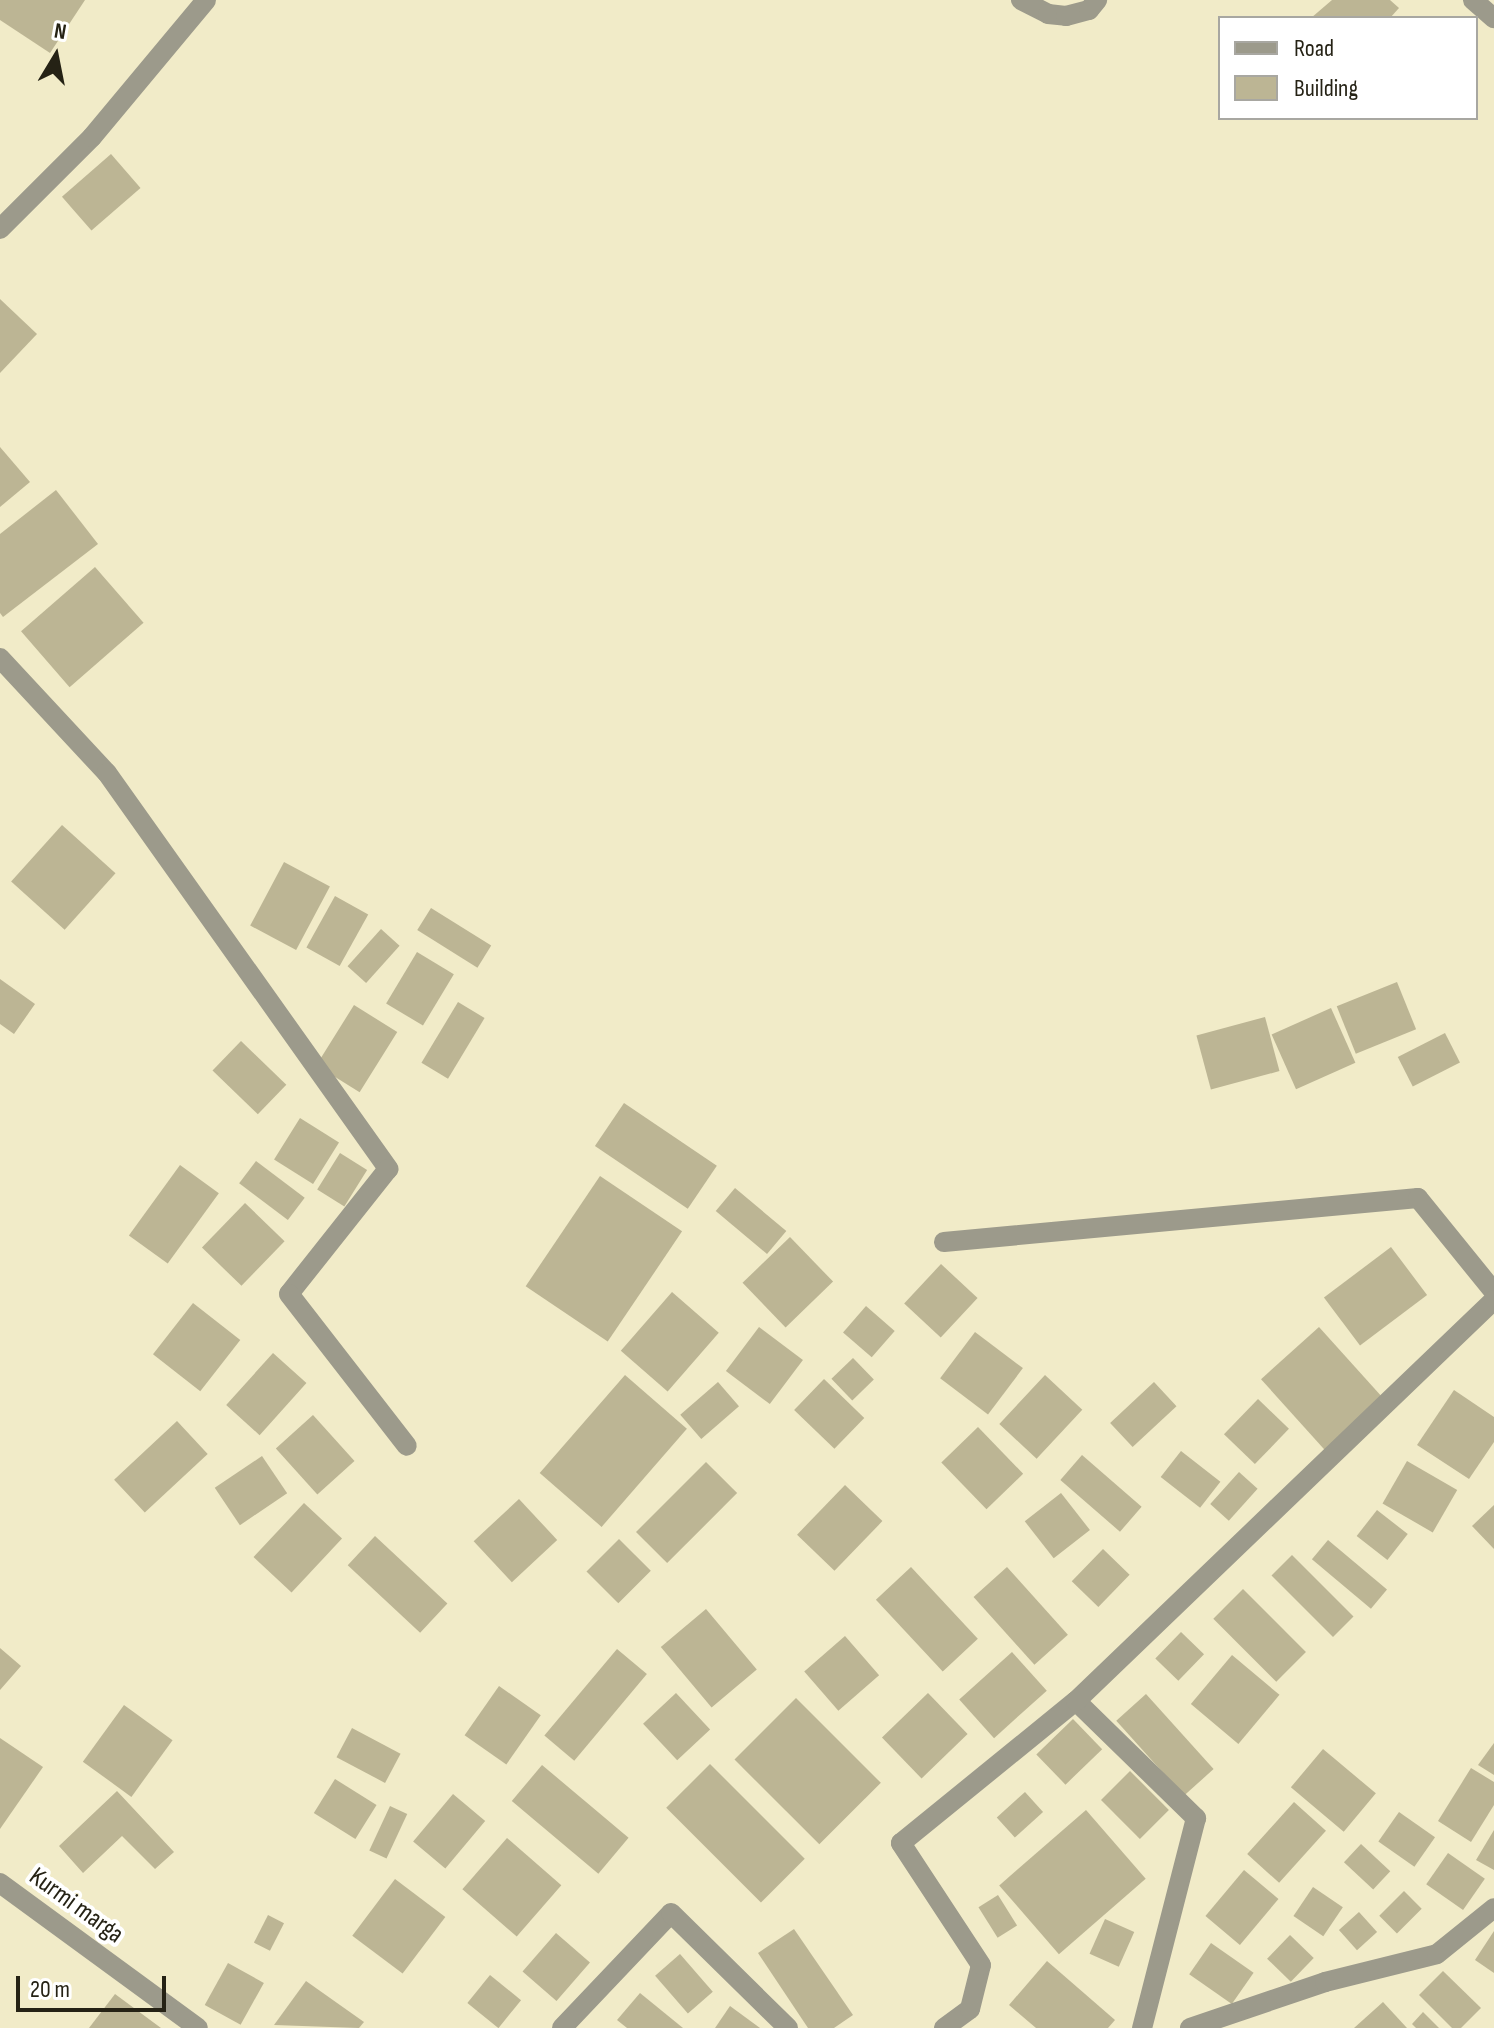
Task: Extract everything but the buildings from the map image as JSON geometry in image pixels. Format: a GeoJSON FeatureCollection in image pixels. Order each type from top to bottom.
{"type":"FeatureCollection","features":[{"type":"Feature","properties":{"kind":"street"},"geometry":{"type":"LineString","coordinates":[[0,229],[92,137],[206,0]]}},
{"type":"Feature","properties":{"kind":"street"},"geometry":{"type":"LineString","coordinates":[[1021,0],[1048,14],[1066,16],[1089,10],[1097,0]]}},
{"type":"Feature","properties":{"kind":"street"},"geometry":{"type":"LineString","coordinates":[[1473,0],[1494,18]]}},
{"type":"Feature","properties":{"kind":"street"},"geometry":{"type":"LineString","coordinates":[[0,658],[107,773],[388,1169],[289,1294],[407,1446]]}},
{"type":"Feature","properties":{"kind":"street"},"geometry":{"type":"LineString","coordinates":[[944,1242],[1418,1198],[1494,1292]]}},
{"type":"Feature","properties":{"kind":"street"},"geometry":{"type":"LineString","coordinates":[[944,2028],[970,2009],[981,1965],[901,1843],[1076,1701],[1494,1300]]}},
{"type":"Feature","properties":{"kind":"street"},"geometry":{"type":"LineString","coordinates":[[1076,1701],[1196,1818],[1142,2028]]}},
{"type":"Feature","properties":{"kind":"street","name":"Kurmi marga"},"geometry":{"type":"LineString","coordinates":[[0,1883],[198,2028]]}},
{"type":"Feature","properties":{"kind":"street"},"geometry":{"type":"LineString","coordinates":[[1190,2028],[1325,1982],[1437,1954],[1494,1908]]}},
{"type":"Feature","properties":{"kind":"street"},"geometry":{"type":"LineString","coordinates":[[562,2028],[671,1913],[788,2028]]}}]}
